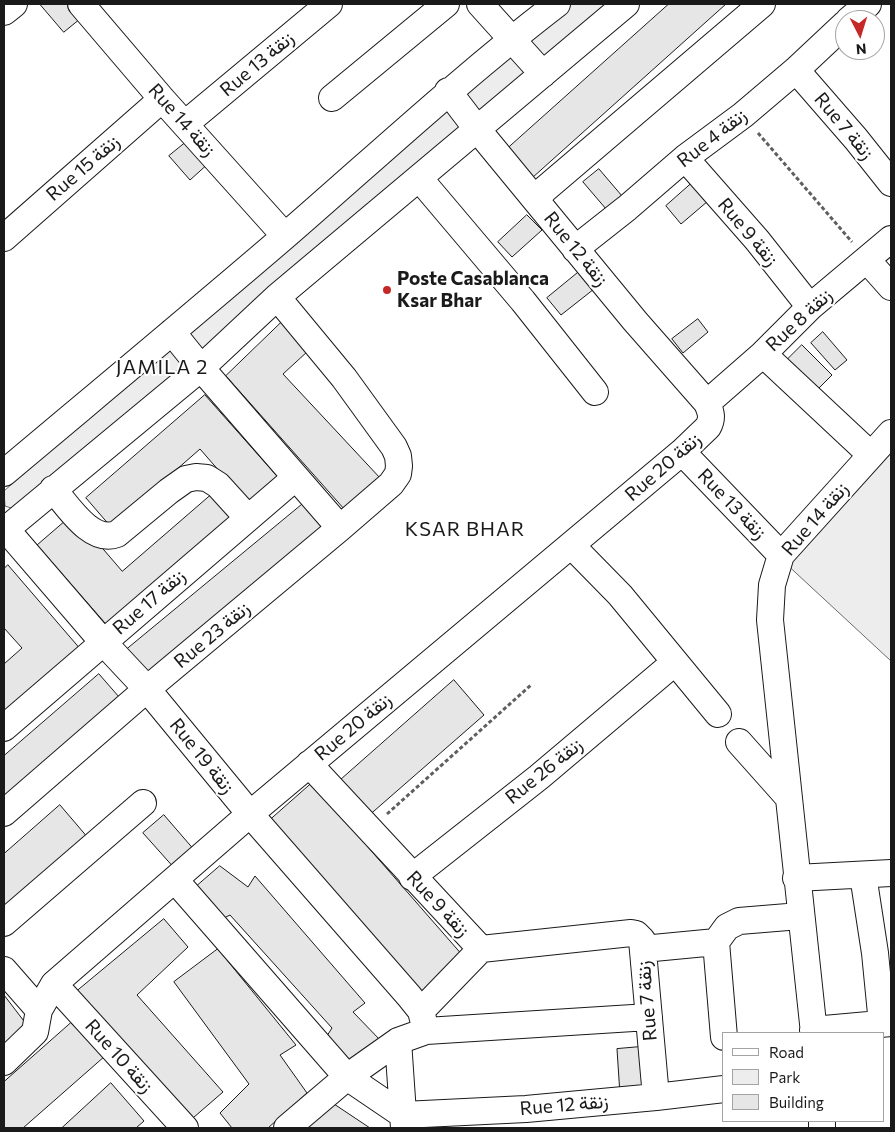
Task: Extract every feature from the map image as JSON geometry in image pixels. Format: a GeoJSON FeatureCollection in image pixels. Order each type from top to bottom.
{"type":"FeatureCollection","features":[{"type":"Feature","properties":{"kind":"street"},"geometry":{"type":"LineString","coordinates":[[4,12],[14,4]]}},
{"type":"Feature","properties":{"kind":"street","name":"Rue 14 زنقة"},"geometry":{"type":"LineString","coordinates":[[81,4],[162,99],[285,236]]}},
{"type":"Feature","properties":{"kind":"street","name":"Rue 13 زنقة"},"geometry":{"type":"LineString","coordinates":[[185,124],[329,4]]}},
{"type":"Feature","properties":{"kind":"street"},"geometry":{"type":"LineString","coordinates":[[332,98],[446,4]]}},
{"type":"Feature","properties":{"kind":"street"},"geometry":{"type":"LineString","coordinates":[[480,4],[510,40],[543,74]]}},
{"type":"Feature","properties":{"kind":"street"},"geometry":{"type":"LineString","coordinates":[[4,473],[285,236],[448,91],[557,4]]}},
{"type":"Feature","properties":{"kind":"street"},"geometry":{"type":"LineString","coordinates":[[4,529],[201,368],[277,297],[626,4]]}},
{"type":"Feature","properties":{"kind":"street"},"geometry":{"type":"LineString","coordinates":[[536,199],[545,189],[762,4]]}},
{"type":"Feature","properties":{"kind":"street","name":"Rue 4 زنقة"},"geometry":{"type":"LineString","coordinates":[[575,248],[627,208],[685,158],[743,115],[796,70],[835,33]]}},
{"type":"Feature","properties":{"kind":"street","name":"Rue 7 زنقة"},"geometry":{"type":"LineString","coordinates":[[796,70],[856,139],[891,183]]}},
{"type":"Feature","properties":{"kind":"street","name":"Rue 12 زنقة"},"geometry":{"type":"LineString","coordinates":[[448,91],[635,321],[707,403]]}},
{"type":"Feature","properties":{"kind":"street","name":"Rue 15 زنقة"},"geometry":{"type":"LineString","coordinates":[[4,238],[162,99]]}},
{"type":"Feature","properties":{"kind":"street","name":"Rue 9 زنقة"},"geometry":{"type":"LineString","coordinates":[[685,158],[757,240],[810,307]]}},
{"type":"Feature","properties":{"kind":"street"},"geometry":{"type":"LineString","coordinates":[[418,178],[523,301],[594,392]]}},
{"type":"Feature","properties":{"kind":"street","name":"Rue 8 زنقة"},"geometry":{"type":"LineString","coordinates":[[707,403],[762,354],[810,307],[891,239]]}},
{"type":"Feature","properties":{"kind":"street"},"geometry":{"type":"LineString","coordinates":[[867,260],[891,287]]}},
{"type":"Feature","properties":{"kind":"street","name":"Rue 23 زنقة"},"geometry":{"type":"LineString","coordinates":[[4,813],[147,689],[392,484],[398,474],[398,456],[394,447],[344,378],[277,297]]}},
{"type":"Feature","properties":{"kind":"street"},"geometry":{"type":"LineString","coordinates":[[172,332],[340,528]]}},
{"type":"Feature","properties":{"kind":"street"},"geometry":{"type":"LineString","coordinates":[[762,354],[871,455]]}},
{"type":"Feature","properties":{"kind":"street","name":"Rue 20 زنقة"},"geometry":{"type":"LineString","coordinates":[[4,1062],[35,1032],[39,1010],[54,984],[309,764],[682,452],[711,422],[712,417],[707,403]]}},
{"type":"Feature","properties":{"kind":"street","name":"Rue 14 زنقة"},"geometry":{"type":"LineString","coordinates":[[814,1032],[800,916],[770,620],[772,585],[782,555],[891,433]]}},
{"type":"Feature","properties":{"kind":"street","name":"Rue 13 زنقة"},"geometry":{"type":"LineString","coordinates":[[682,452],[782,555]]}},
{"type":"Feature","properties":{"kind":"street"},"geometry":{"type":"LineString","coordinates":[[53,489],[84,525],[92,532],[103,536],[117,534],[186,479],[196,477],[207,478],[218,485],[248,518]]}},
{"type":"Feature","properties":{"kind":"street","name":"Rue 17 زنقة"},"geometry":{"type":"LineString","coordinates":[[4,728],[296,478]]}},
{"type":"Feature","properties":{"kind":"street","name":"Rue 19 زنقة"},"geometry":{"type":"LineString","coordinates":[[4,529],[147,689],[250,814],[397,983],[423,1021]]}},
{"type":"Feature","properties":{"kind":"street"},"geometry":{"type":"LineString","coordinates":[[571,545],[620,595],[674,663],[718,714]]}},
{"type":"Feature","properties":{"kind":"street","name":"Rue 26 زنقة"},"geometry":{"type":"LineString","coordinates":[[412,877],[539,776],[674,663]]}},
{"type":"Feature","properties":{"kind":"street"},"geometry":{"type":"LineString","coordinates":[[739,742],[788,797]]}},
{"type":"Feature","properties":{"kind":"street","name":"Rue 9 زنقة"},"geometry":{"type":"LineString","coordinates":[[309,764],[480,949],[609,935]]}},
{"type":"Feature","properties":{"kind":"street"},"geometry":{"type":"LineString","coordinates":[[4,923],[143,803]]}},
{"type":"Feature","properties":{"kind":"street"},"geometry":{"type":"LineString","coordinates":[[796,878],[891,873]]}},
{"type":"Feature","properties":{"kind":"street"},"geometry":{"type":"LineString","coordinates":[[814,1032],[886,1023],[883,952],[863,875]]}},
{"type":"Feature","properties":{"kind":"street"},"geometry":{"type":"LineString","coordinates":[[175,880],[347,1077],[404,1122]]}},
{"type":"Feature","properties":{"kind":"street"},"geometry":{"type":"LineString","coordinates":[[724,1032],[716,942],[727,927],[739,921],[800,916]]}},
{"type":"Feature","properties":{"kind":"street","name":"Rue 7 زنقة"},"geometry":{"type":"LineString","coordinates":[[609,935],[631,933],[636,934],[642,940],[656,1097]]}},
{"type":"Feature","properties":{"kind":"street"},"geometry":{"type":"LineString","coordinates":[[643,949],[716,942]]}},
{"type":"Feature","properties":{"kind":"street"},"geometry":{"type":"LineString","coordinates":[[287,1128],[347,1077],[423,1021],[480,949]]}},
{"type":"Feature","properties":{"kind":"street"},"geometry":{"type":"LineString","coordinates":[[4,970],[39,1010]]}},
{"type":"Feature","properties":{"kind":"street","name":"Rue 10 زنقة"},"geometry":{"type":"LineString","coordinates":[[54,984],[174,1125]]}},
{"type":"Feature","properties":{"kind":"street"},"geometry":{"type":"LineString","coordinates":[[423,1021],[649,1017]]}},
{"type":"Feature","properties":{"kind":"street"},"geometry":{"type":"LineString","coordinates":[[398,1041],[404,1122]]}},
{"type":"Feature","properties":{"kind":"street","name":"Rue 12 زنقة"},"geometry":{"type":"LineString","coordinates":[[404,1122],[722,1089]]}},
{"type":"Feature","properties":{"kind":"path"},"geometry":{"type":"LineString","coordinates":[[743,115],[867,260]]}},
{"type":"Feature","properties":{"kind":"path"},"geometry":{"type":"LineString","coordinates":[[370,830],[531,685]]}},
{"type":"Feature","properties":{"kind":"green space"},"geometry":{"type":"Polygon","coordinates":[[[572,4],[618,4],[205,356],[11,508],[5,506],[4,491],[184,332],[572,4]]]}},
{"type":"Feature","properties":{"kind":"green space"},"geometry":{"type":"Polygon","coordinates":[[[891,441],[891,661],[783,561],[891,441]]]}},
{"type":"Feature","properties":{"kind":"building"},"geometry":{"type":"Polygon","coordinates":[[[40,4],[77,4],[86,14],[64,32],[40,4]]]}},
{"type":"Feature","properties":{"kind":"building"},"geometry":{"type":"Polygon","coordinates":[[[669,4],[726,4],[532,178],[506,150],[669,4]]]}},
{"type":"Feature","properties":{"kind":"building"},"geometry":{"type":"Polygon","coordinates":[[[190,139],[210,162],[190,180],[169,156],[190,139]]]}},
{"type":"Feature","properties":{"kind":"building"},"geometry":{"type":"Polygon","coordinates":[[[599,169],[628,203],[612,216],[583,182],[599,169]]]}},
{"type":"Feature","properties":{"kind":"building"},"geometry":{"type":"Polygon","coordinates":[[[692,183],[708,201],[681,224],[666,206],[692,183]]]}},
{"type":"Feature","properties":{"kind":"building"},"geometry":{"type":"Polygon","coordinates":[[[527,215],[542,230],[512,257],[498,242],[527,215]]]}},
{"type":"Feature","properties":{"kind":"building"},"geometry":{"type":"Polygon","coordinates":[[[580,271],[594,289],[561,315],[547,298],[580,271]]]}},
{"type":"Feature","properties":{"kind":"building"},"geometry":{"type":"Polygon","coordinates":[[[285,319],[308,351],[283,374],[381,479],[345,510],[226,376],[285,319]]]}},
{"type":"Feature","properties":{"kind":"building"},"geometry":{"type":"Polygon","coordinates":[[[698,319],[708,332],[683,353],[672,339],[698,319]]]}},
{"type":"Feature","properties":{"kind":"building"},"geometry":{"type":"Polygon","coordinates":[[[823,332],[847,360],[835,370],[811,343],[823,332]]]}},
{"type":"Feature","properties":{"kind":"building"},"geometry":{"type":"Polygon","coordinates":[[[802,345],[832,375],[815,392],[786,361],[802,345]]]}},
{"type":"Feature","properties":{"kind":"building"},"geometry":{"type":"Polygon","coordinates":[[[205,395],[285,485],[255,512],[200,449],[111,527],[86,498],[205,395]]]}},
{"type":"Feature","properties":{"kind":"building"},"geometry":{"type":"Polygon","coordinates":[[[218,489],[242,517],[111,630],[37,545],[73,514],[122,571],[218,489]]]}},
{"type":"Feature","properties":{"kind":"building"},"geometry":{"type":"Polygon","coordinates":[[[310,498],[336,525],[148,680],[126,650],[310,498]]]}},
{"type":"Feature","properties":{"kind":"building"},"geometry":{"type":"Polygon","coordinates":[[[8,565],[82,651],[4,718],[4,664],[22,648],[4,628],[4,569],[8,565]]]}},
{"type":"Feature","properties":{"kind":"building"},"geometry":{"type":"Polygon","coordinates":[[[99,674],[126,705],[4,811],[4,756],[99,674]]]}},
{"type":"Feature","properties":{"kind":"building"},"geometry":{"type":"Polygon","coordinates":[[[454,680],[484,715],[366,818],[336,784],[454,680]]]}},
{"type":"Feature","properties":{"kind":"building"},"geometry":{"type":"Polygon","coordinates":[[[312,783],[464,957],[421,994],[269,821],[312,783]]]}},
{"type":"Feature","properties":{"kind":"building"},"geometry":{"type":"Polygon","coordinates":[[[60,805],[89,839],[4,912],[4,854],[60,805]]]}},
{"type":"Feature","properties":{"kind":"building"},"geometry":{"type":"Polygon","coordinates":[[[164,815],[196,852],[176,870],[143,833],[164,815]]]}},
{"type":"Feature","properties":{"kind":"building"},"geometry":{"type":"Polygon","coordinates":[[[220,866],[248,887],[255,876],[365,1003],[353,1012],[382,1042],[352,1068],[325,1039],[332,1028],[230,915],[222,919],[190,892],[220,866]]]}},
{"type":"Feature","properties":{"kind":"building"},"geometry":{"type":"Polygon","coordinates":[[[164,919],[188,947],[137,995],[223,1092],[186,1124],[76,992],[164,919]]]}},
{"type":"Feature","properties":{"kind":"building"},"geometry":{"type":"Polygon","coordinates":[[[218,949],[296,1045],[280,1055],[307,1093],[268,1128],[232,1128],[220,1113],[249,1084],[174,982],[218,949]]]}},
{"type":"Feature","properties":{"kind":"building"},"geometry":{"type":"Polygon","coordinates":[[[4,995],[30,1029],[4,1050],[4,995]]]}},
{"type":"Feature","properties":{"kind":"building"},"geometry":{"type":"Polygon","coordinates":[[[71,1023],[105,1056],[23,1128],[4,1128],[4,1082],[71,1023]]]}},
{"type":"Feature","properties":{"kind":"building"},"geometry":{"type":"Polygon","coordinates":[[[640,1047],[644,1093],[620,1095],[617,1049],[640,1047]]]}},
{"type":"Feature","properties":{"kind":"building"},"geometry":{"type":"Polygon","coordinates":[[[111,1083],[144,1121],[136,1128],[62,1128],[111,1083]]]}},
{"type":"Feature","properties":{"kind":"building"},"geometry":{"type":"Polygon","coordinates":[[[331,1102],[370,1128],[306,1128],[331,1102]]]}},
{"type":"Feature","properties":{"kind":"place","name":"Poste Casablanca Ksar Bhar"},"geometry":{"type":"Point","coordinates":[387,290]}},
{"type":"Feature","properties":{"kind":"district","name":"JAMILA 2"},"geometry":{"type":"Point","coordinates":[162,367]}},
{"type":"Feature","properties":{"kind":"district","name":"KSAR BHAR"},"geometry":{"type":"Point","coordinates":[465,529]}}]}
